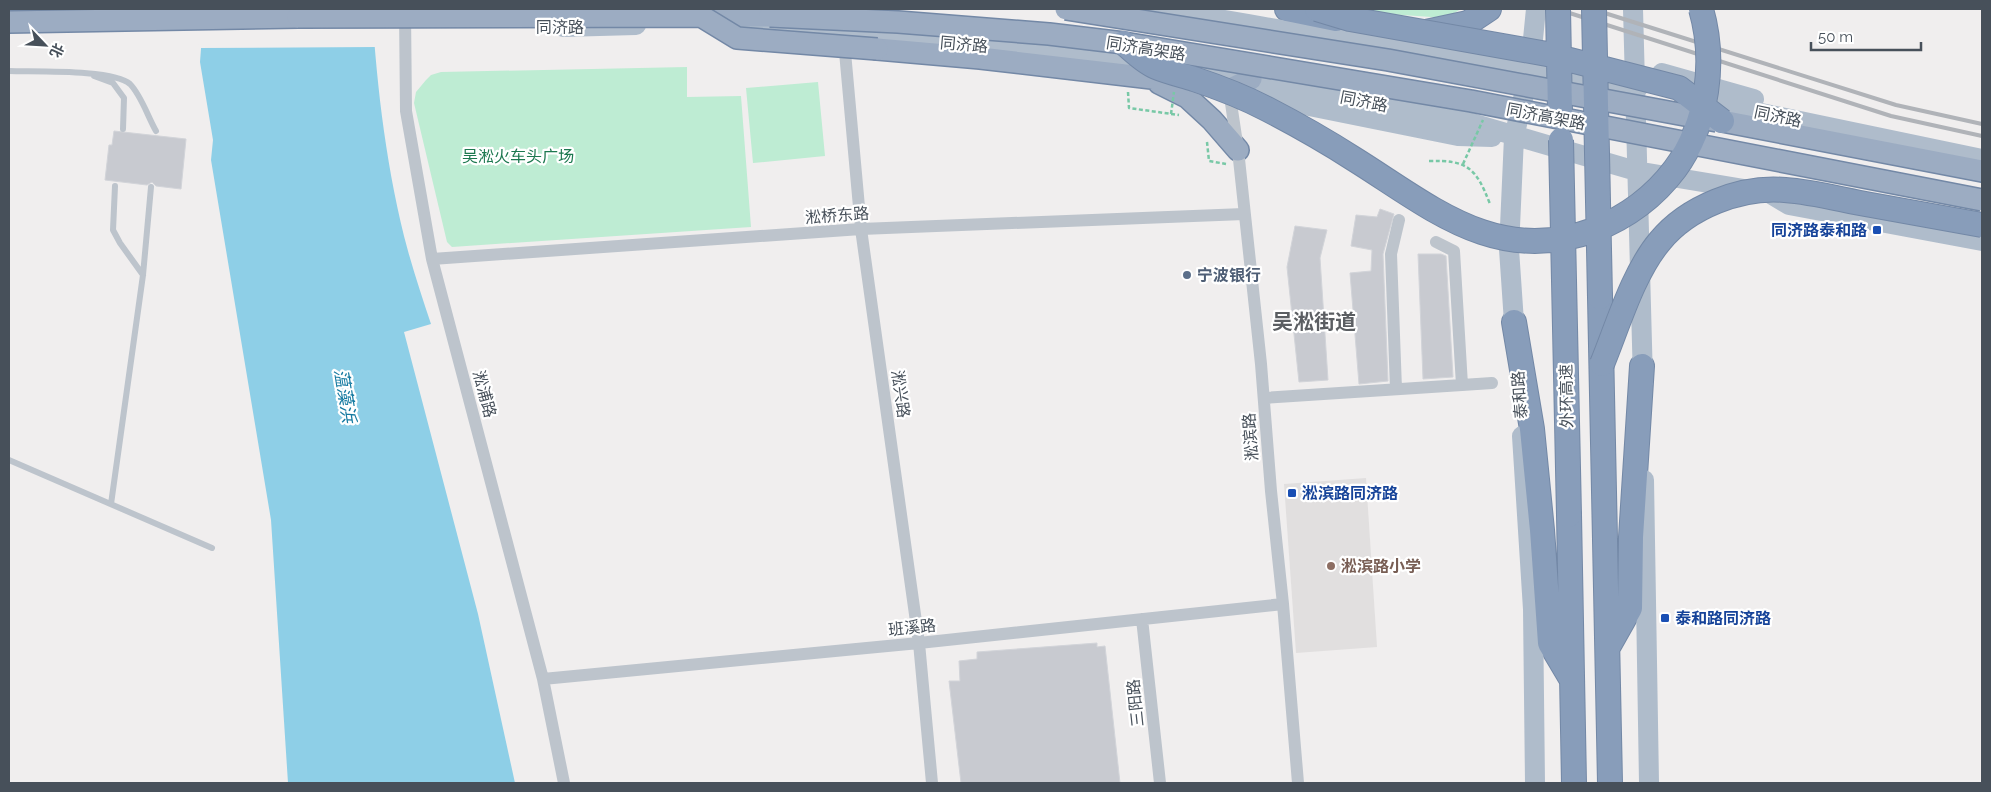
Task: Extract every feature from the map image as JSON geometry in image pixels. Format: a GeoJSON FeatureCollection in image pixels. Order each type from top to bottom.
{"type":"FeatureCollection","features":[{"type":"Feature","properties":{"kind":"highway","name":"同济高架路"},"geometry":{"type":"LineString","coordinates":[[1066,9],[1388,60],[1722,122],[1981,162]]}},
{"type":"Feature","properties":{"kind":"highway"},"geometry":{"type":"LineString","coordinates":[[1287,9],[1383,28],[1432,33],[1468,23],[1489,9]]}},
{"type":"Feature","properties":{"kind":"highway"},"geometry":{"type":"LineString","coordinates":[[1317,9],[1350,19],[1547,54],[1679,88],[1722,122]]}},
{"type":"Feature","properties":{"kind":"highway","name":"外环高速"},"geometry":{"type":"LineString","coordinates":[[1558,9],[1574,783]]}},
{"type":"Feature","properties":{"kind":"highway"},"geometry":{"type":"LineString","coordinates":[[1594,9],[1610,783]]}},
{"type":"Feature","properties":{"kind":"highway"},"geometry":{"type":"LineString","coordinates":[[1124,43],[1154,66],[1204,82],[1266,108],[1353,158],[1418,202],[1456,223],[1500,238],[1552,240],[1584,233],[1618,218],[1645,202],[1662,186],[1679,163],[1693,136],[1704,105],[1707,53],[1701,9]]}},
{"type":"Feature","properties":{"kind":"highway"},"geometry":{"type":"LineString","coordinates":[[701,16],[737,38],[877,49],[1137,82],[1230,90],[1251,79]]}},
{"type":"Feature","properties":{"kind":"highway","name":"同济高架路"},"geometry":{"type":"LineString","coordinates":[[9,22],[298,17],[770,16],[898,22],[1049,34],[1124,43],[1471,102],[1982,200]]}},
{"type":"Feature","properties":{"kind":"highway"},"geometry":{"type":"LineString","coordinates":[[1137,82],[1187,97],[1212,120],[1239,158]]}},
{"type":"Feature","properties":{"kind":"highway"},"geometry":{"type":"LineString","coordinates":[[1602,364],[1638,277],[1647,258],[1660,240],[1676,225],[1705,207],[1738,194],[1784,190],[1982,225]]}},
{"type":"Feature","properties":{"kind":"highway"},"geometry":{"type":"LineString","coordinates":[[1514,322],[1532,429],[1542,530],[1550,644],[1572,680]]}},
{"type":"Feature","properties":{"kind":"highway"},"geometry":{"type":"LineString","coordinates":[[1608,649],[1630,608],[1631,537],[1642,366]]}},
{"type":"Feature","properties":{"kind":"main road","name":"同济路"},"geometry":{"type":"LineString","coordinates":[[1152,9],[1201,12],[1247,22],[1635,87],[1819,125],[1981,162]]}},
{"type":"Feature","properties":{"kind":"main road","name":"同济路"},"geometry":{"type":"LineString","coordinates":[[1229,9],[1247,22]]}},
{"type":"Feature","properties":{"kind":"main road","name":"泰和路"},"geometry":{"type":"LineString","coordinates":[[1535,783],[1533,609],[1509,249],[1514,137],[1530,69],[1536,9]]}},
{"type":"Feature","properties":{"kind":"main road"},"geometry":{"type":"LineString","coordinates":[[1633,9],[1642,366],[1649,783]]}},
{"type":"Feature","properties":{"kind":"main road","name":"同济路"},"geometry":{"type":"LineString","coordinates":[[405,18],[608,27],[677,23],[843,33],[1084,54],[1251,79],[1464,121],[1636,172],[1769,193],[1982,232]]}},
{"type":"Feature","properties":{"kind":"main road"},"geometry":{"type":"LineString","coordinates":[[1530,69],[1620,63],[1634,65],[1776,106],[1819,125]]}},
{"type":"Feature","properties":{"kind":"main road","name":"同济路"},"geometry":{"type":"LineString","coordinates":[[1230,90],[1458,136],[1514,137]]}},
{"type":"Feature","properties":{"kind":"main road","name":"同济路"},"geometry":{"type":"LineString","coordinates":[[1769,193],[1789,205],[1982,241]]}},
{"type":"Feature","properties":{"kind":"street","name":"淞兴路"},"geometry":{"type":"LineString","coordinates":[[838,9],[843,33],[861,229],[919,643],[932,783]]}},
{"type":"Feature","properties":{"kind":"street","name":"淞浦路"},"geometry":{"type":"LineString","coordinates":[[405,18],[406,111],[432,259],[543,679],[564,783]]}},
{"type":"Feature","properties":{"kind":"street","name":"淞滨路"},"geometry":{"type":"LineString","coordinates":[[1230,90],[1264,398],[1298,783]]}},
{"type":"Feature","properties":{"kind":"street","name":"淞桥东路"},"geometry":{"type":"LineString","coordinates":[[432,259],[861,229],[1244,214]]}},
{"type":"Feature","properties":{"kind":"street"},"geometry":{"type":"LineString","coordinates":[[1396,389],[1391,254],[1399,220]]}},
{"type":"Feature","properties":{"kind":"street"},"geometry":{"type":"LineString","coordinates":[[1436,242],[1454,251],[1462,385]]}},
{"type":"Feature","properties":{"kind":"street"},"geometry":{"type":"LineString","coordinates":[[1264,398],[1492,383]]}},
{"type":"Feature","properties":{"kind":"street","name":"班溪路"},"geometry":{"type":"LineString","coordinates":[[543,679],[919,643],[1283,604]]}},
{"type":"Feature","properties":{"kind":"street","name":"三阳路"},"geometry":{"type":"LineString","coordinates":[[1142,619],[1160,783]]}},
{"type":"Feature","properties":{"kind":"lane"},"geometry":{"type":"LineString","coordinates":[[9,72],[104,74],[122,79],[130,84],[156,131]]}},
{"type":"Feature","properties":{"kind":"lane"},"geometry":{"type":"LineString","coordinates":[[73,74],[96,77],[113,83],[120,90],[124,98],[123,129]]}},
{"type":"Feature","properties":{"kind":"lane"},"geometry":{"type":"LineString","coordinates":[[115,186],[113,230],[143,275]]}},
{"type":"Feature","properties":{"kind":"lane"},"geometry":{"type":"LineString","coordinates":[[111,504],[143,275],[151,187]]}},
{"type":"Feature","properties":{"kind":"lane"},"geometry":{"type":"LineString","coordinates":[[9,460],[212,548]]}},
{"type":"Feature","properties":{"kind":"path"},"geometry":{"type":"LineString","coordinates":[[1137,82],[1129,108],[1183,116]]}},
{"type":"Feature","properties":{"kind":"path"},"geometry":{"type":"LineString","coordinates":[[1205,135],[1209,150],[1209,161],[1239,158]]}},
{"type":"Feature","properties":{"kind":"path"},"geometry":{"type":"LineString","coordinates":[[1429,161],[1453,161],[1463,164],[1481,181],[1490,204]]}},
{"type":"Feature","properties":{"kind":"shaded area","name":"淞滨路小学"},"geometry":{"type":"Polygon","coordinates":[[[1366,478],[1377,647],[1296,653],[1284,484],[1366,478]]]}},
{"type":"Feature","properties":{"kind":"green space"},"geometry":{"type":"Polygon","coordinates":[[[1315,9],[1461,9],[1446,18],[1315,9]]]}},
{"type":"Feature","properties":{"kind":"green space","name":"吴淞火车头广场"},"geometry":{"type":"Polygon","coordinates":[[[687,67],[687,97],[741,96],[751,227],[452,247],[447,242],[414,103],[416,92],[431,75],[441,72],[687,67]]]}},
{"type":"Feature","properties":{"kind":"green space"},"geometry":{"type":"Polygon","coordinates":[[[818,82],[825,156],[753,163],[746,88],[818,82]]]}},
{"type":"Feature","properties":{"kind":"water","name":"蕰藻浜"},"geometry":{"type":"Polygon","coordinates":[[[204,9],[372,9],[380,100],[394,192],[408,251],[431,324],[404,332],[478,614],[515,783],[288,783],[271,520],[211,160],[213,140],[200,62],[204,9]]]}},
{"type":"Feature","properties":{"kind":"pier"},"geometry":{"type":"Polygon","coordinates":[[[201,9],[374,9],[377,47],[198,48],[201,9]]]}},
{"type":"Feature","properties":{"kind":"building"},"geometry":{"type":"Polygon","coordinates":[[[114,131],[186,139],[181,189],[156,186],[152,182],[147,185],[105,180],[109,145],[112,145],[114,131]]]}},
{"type":"Feature","properties":{"kind":"building"},"geometry":{"type":"Polygon","coordinates":[[[1380,209],[1394,214],[1383,254],[1388,381],[1359,384],[1350,273],[1371,271],[1372,250],[1351,246],[1356,215],[1377,217],[1380,209]]]}},
{"type":"Feature","properties":{"kind":"building"},"geometry":{"type":"Polygon","coordinates":[[[1295,226],[1327,230],[1320,258],[1328,380],[1299,382],[1287,267],[1295,226]]]}},
{"type":"Feature","properties":{"kind":"building"},"geometry":{"type":"Polygon","coordinates":[[[1418,254],[1441,254],[1446,256],[1453,377],[1423,379],[1418,254]]]}},
{"type":"Feature","properties":{"kind":"building"},"geometry":{"type":"Polygon","coordinates":[[[1097,643],[1097,647],[1105,646],[1120,783],[961,783],[949,681],[960,681],[959,661],[977,659],[977,652],[1097,643]]]}},
{"type":"Feature","properties":{"kind":"railway"},"geometry":{"type":"LineString","coordinates":[[1557,9],[1891,116],[1982,136]]}},
{"type":"Feature","properties":{"kind":"railway"},"geometry":{"type":"LineString","coordinates":[[1592,9],[1896,105],[1982,124]]}},
{"type":"Feature","properties":{"kind":"place","name":"同济路泰和路"},"geometry":{"type":"Point","coordinates":[1877,230]}},
{"type":"Feature","properties":{"kind":"place","name":"宁波银行"},"geometry":{"type":"Point","coordinates":[1187,275]}},
{"type":"Feature","properties":{"kind":"place","name":"淞滨路同济路"},"geometry":{"type":"Point","coordinates":[1292,493]}},
{"type":"Feature","properties":{"kind":"place","name":"淞滨路小学"},"geometry":{"type":"Point","coordinates":[1331,566]}},
{"type":"Feature","properties":{"kind":"place","name":"泰和路同济路"},"geometry":{"type":"Point","coordinates":[1665,618]}},
{"type":"Feature","properties":{"kind":"district","name":"吴淞街道"},"geometry":{"type":"Point","coordinates":[1314,322]}}]}
